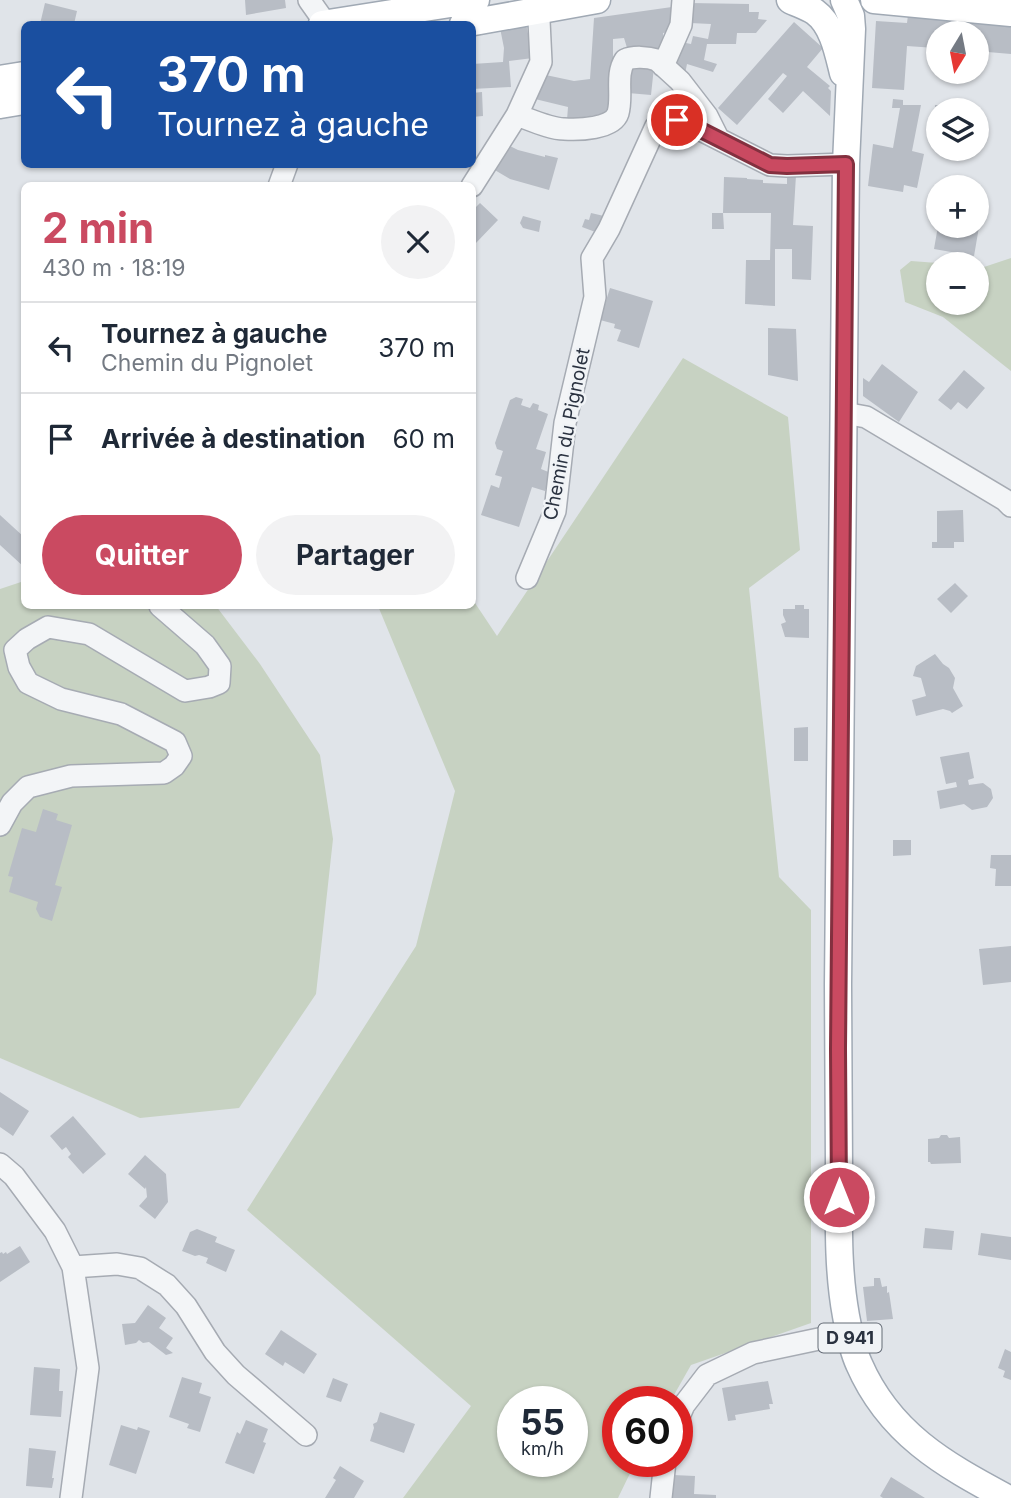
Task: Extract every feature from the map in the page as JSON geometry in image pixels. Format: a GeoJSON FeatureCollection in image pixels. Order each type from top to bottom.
{"type":"FeatureCollection","features":[{"type":"Feature","properties":{"kind":"main road"},"geometry":{"type":"LineString","coordinates":[[344,21],[476,0]]}},
{"type":"Feature","properties":{"kind":"main road"},"geometry":{"type":"LineString","coordinates":[[454,21],[468,13],[539,3],[597,0]]}},
{"type":"Feature","properties":{"kind":"main road","name":"D 941"},"geometry":{"type":"LineString","coordinates":[[790,0],[813,10],[840,29],[836,45],[848,95],[838,1049],[839,1248],[843,1299],[857,1361],[876,1399],[926,1450],[965,1476],[1007,1498]]}},
{"type":"Feature","properties":{"kind":"main road"},"geometry":{"type":"LineString","coordinates":[[842,0],[832,12],[840,29],[862,10],[880,1],[1011,13]]}},
{"type":"Feature","properties":{"kind":"main road"},"geometry":{"type":"LineString","coordinates":[[952,0],[1011,5]]}},
{"type":"Feature","properties":{"kind":"main road"},"geometry":{"type":"LineString","coordinates":[[474,21],[539,3]]}},
{"type":"Feature","properties":{"kind":"main road"},"geometry":{"type":"LineString","coordinates":[[0,79],[21,76]]}},
{"type":"Feature","properties":{"kind":"main road"},"geometry":{"type":"LineString","coordinates":[[0,105],[21,102]]}},
{"type":"Feature","properties":{"kind":"street"},"geometry":{"type":"LineString","coordinates":[[309,0],[323,21]]}},
{"type":"Feature","properties":{"kind":"street"},"geometry":{"type":"LineString","coordinates":[[663,66],[681,25],[683,0]]}},
{"type":"Feature","properties":{"kind":"street"},"geometry":{"type":"LineString","coordinates":[[475,182],[517,115],[541,62],[539,3]]}},
{"type":"Feature","properties":{"kind":"street"},"geometry":{"type":"LineString","coordinates":[[517,115],[562,130],[603,126],[618,114],[621,69],[625,60],[653,59],[680,81],[707,116],[718,138]]}},
{"type":"Feature","properties":{"kind":"street","name":"Chemin du Pignolet"},"geometry":{"type":"LineString","coordinates":[[527,578],[555,511],[565,423],[595,297],[592,258],[609,229],[656,126],[677,120],[689,124],[770,165],[846,164]]}},
{"type":"Feature","properties":{"kind":"street"},"geometry":{"type":"LineString","coordinates":[[844,413],[866,417],[1011,506]]}},
{"type":"Feature","properties":{"kind":"street"},"geometry":{"type":"LineString","coordinates":[[0,825],[12,803],[28,787],[71,776],[164,773],[174,766],[181,756],[175,742],[121,714],[61,699],[28,683],[19,667],[15,650],[27,639],[48,627],[89,634],[185,691],[219,683],[220,666],[205,645],[163,609]]}},
{"type":"Feature","properties":{"kind":"street"},"geometry":{"type":"LineString","coordinates":[[0,1164],[14,1176],[55,1231],[73,1267],[88,1367],[71,1498]]}},
{"type":"Feature","properties":{"kind":"street"},"geometry":{"type":"LineString","coordinates":[[73,1267],[117,1264],[140,1268],[167,1284],[187,1306],[215,1352],[236,1375],[306,1435]]}},
{"type":"Feature","properties":{"kind":"street"},"geometry":{"type":"LineString","coordinates":[[693,1393],[706,1375],[753,1353],[833,1336],[850,1335]]}},
{"type":"Feature","properties":{"kind":"street"},"geometry":{"type":"LineString","coordinates":[[661,1498],[663,1477]]}},
{"type":"Feature","properties":{"kind":"green space"},"geometry":{"type":"Polygon","coordinates":[[[1011,258],[1011,371],[938,315],[989,315],[989,265],[1011,258]]]}},
{"type":"Feature","properties":{"kind":"green space"},"geometry":{"type":"Polygon","coordinates":[[[911,261],[926,262],[926,310],[905,302],[900,270],[911,261]]]}},
{"type":"Feature","properties":{"kind":"green space"},"geometry":{"type":"Polygon","coordinates":[[[683,358],[788,417],[800,550],[749,588],[779,877],[811,910],[811,1323],[691,1365],[679,1386],[602,1386],[602,1477],[628,1477],[618,1498],[403,1498],[471,1406],[247,1210],[416,946],[455,791],[379,609],[476,609],[476,604],[497,636],[683,358]]]}},
{"type":"Feature","properties":{"kind":"green space"},"geometry":{"type":"Polygon","coordinates":[[[21,582],[21,609],[218,609],[260,664],[320,755],[333,839],[316,994],[239,1108],[140,1118],[0,1058],[0,589],[21,582]]]}},
{"type":"Feature","properties":{"kind":"building"},"geometry":{"type":"Polygon","coordinates":[[[245,0],[285,0],[286,8],[246,15],[245,0]]]}},
{"type":"Feature","properties":{"kind":"building"},"geometry":{"type":"Polygon","coordinates":[[[45,3],[77,11],[75,21],[41,21],[45,3]]]}},
{"type":"Feature","properties":{"kind":"building"},"geometry":{"type":"Polygon","coordinates":[[[690,3],[749,4],[749,12],[759,12],[758,19],[767,20],[756,33],[737,33],[736,44],[707,44],[704,60],[717,64],[713,72],[687,64],[685,74],[675,69],[681,42],[691,44],[693,36],[708,39],[711,24],[690,23],[690,3]]]}},
{"type":"Feature","properties":{"kind":"building"},"geometry":{"type":"Polygon","coordinates":[[[679,6],[675,31],[663,33],[664,49],[661,53],[628,51],[624,38],[613,39],[608,113],[567,120],[568,107],[535,99],[541,74],[574,81],[590,79],[594,18],[679,6]]]}},
{"type":"Feature","properties":{"kind":"building"},"geometry":{"type":"Polygon","coordinates":[[[908,15],[985,21],[926,21],[926,47],[907,46],[904,90],[872,88],[876,21],[907,23],[908,15]]]}},
{"type":"Feature","properties":{"kind":"building"},"geometry":{"type":"Polygon","coordinates":[[[989,21],[1011,23],[1011,54],[989,52],[989,21]]]}},
{"type":"Feature","properties":{"kind":"building"},"geometry":{"type":"Polygon","coordinates":[[[794,22],[823,48],[807,67],[830,86],[830,116],[803,91],[783,113],[768,99],[787,76],[783,73],[737,125],[718,108],[794,22]]]}},
{"type":"Feature","properties":{"kind":"building"},"geometry":{"type":"Polygon","coordinates":[[[526,24],[533,58],[509,61],[511,87],[476,89],[476,64],[503,62],[504,48],[500,28],[526,24]]]}},
{"type":"Feature","properties":{"kind":"building"},"geometry":{"type":"Polygon","coordinates":[[[631,65],[654,67],[651,95],[628,93],[631,65]]]}},
{"type":"Feature","properties":{"kind":"building"},"geometry":{"type":"Polygon","coordinates":[[[482,92],[483,116],[476,117],[476,93],[482,92]]]}},
{"type":"Feature","properties":{"kind":"building"},"geometry":{"type":"Polygon","coordinates":[[[893,99],[903,100],[903,105],[921,105],[912,151],[924,154],[917,188],[904,185],[903,192],[868,186],[873,144],[893,148],[900,108],[892,108],[893,99]]]}},
{"type":"Feature","properties":{"kind":"building"},"geometry":{"type":"Polygon","coordinates":[[[508,145],[518,150],[558,158],[549,190],[510,179],[493,169],[508,145]]]}},
{"type":"Feature","properties":{"kind":"building"},"geometry":{"type":"Polygon","coordinates":[[[796,175],[793,225],[813,226],[811,280],[792,279],[792,249],[775,249],[775,306],[745,304],[746,260],[770,260],[771,213],[723,213],[724,177],[787,184],[787,178],[796,175]]]}},
{"type":"Feature","properties":{"kind":"building"},"geometry":{"type":"Polygon","coordinates":[[[480,203],[498,220],[476,243],[476,207],[480,203]]]}},
{"type":"Feature","properties":{"kind":"building"},"geometry":{"type":"Polygon","coordinates":[[[591,213],[604,216],[598,233],[582,227],[585,219],[589,220],[591,213]]]}},
{"type":"Feature","properties":{"kind":"building"},"geometry":{"type":"Polygon","coordinates":[[[712,213],[723,213],[724,229],[712,229],[712,213]]]}},
{"type":"Feature","properties":{"kind":"building"},"geometry":{"type":"Polygon","coordinates":[[[523,216],[541,221],[539,232],[523,228],[520,223],[523,216]]]}},
{"type":"Feature","properties":{"kind":"building"},"geometry":{"type":"Polygon","coordinates":[[[936,238],[977,238],[975,252],[934,249],[936,238]]]}},
{"type":"Feature","properties":{"kind":"building"},"geometry":{"type":"Polygon","coordinates":[[[610,288],[653,301],[639,348],[617,341],[621,330],[614,328],[615,324],[600,320],[610,288]]]}},
{"type":"Feature","properties":{"kind":"building"},"geometry":{"type":"Polygon","coordinates":[[[768,328],[796,329],[798,381],[768,375],[768,328]]]}},
{"type":"Feature","properties":{"kind":"building"},"geometry":{"type":"Polygon","coordinates":[[[882,364],[918,392],[899,422],[863,396],[863,378],[869,382],[882,364]]]}},
{"type":"Feature","properties":{"kind":"building"},"geometry":{"type":"Polygon","coordinates":[[[964,370],[985,388],[967,409],[958,402],[951,410],[938,400],[964,370]]]}},
{"type":"Feature","properties":{"kind":"building"},"geometry":{"type":"Polygon","coordinates":[[[516,397],[523,399],[521,405],[530,408],[533,403],[539,405],[538,410],[548,414],[536,449],[546,452],[541,469],[551,473],[545,491],[532,487],[519,527],[481,515],[491,485],[499,488],[502,477],[495,475],[503,451],[497,449],[495,443],[510,400],[516,397]]]}},
{"type":"Feature","properties":{"kind":"building"},"geometry":{"type":"Polygon","coordinates":[[[963,510],[964,542],[954,542],[954,548],[932,548],[932,542],[937,542],[937,511],[963,510]]]}},
{"type":"Feature","properties":{"kind":"building"},"geometry":{"type":"Polygon","coordinates":[[[0,515],[21,534],[21,564],[0,545],[0,515]]]}},
{"type":"Feature","properties":{"kind":"building"},"geometry":{"type":"Polygon","coordinates":[[[955,583],[968,596],[951,613],[937,599],[955,583]]]}},
{"type":"Feature","properties":{"kind":"building"},"geometry":{"type":"Polygon","coordinates":[[[795,605],[804,605],[804,609],[809,609],[809,638],[785,637],[781,624],[786,622],[783,609],[795,609],[795,605]]]}},
{"type":"Feature","properties":{"kind":"building"},"geometry":{"type":"Polygon","coordinates":[[[935,654],[955,678],[953,688],[963,706],[952,713],[943,709],[916,716],[912,700],[926,696],[921,678],[913,676],[916,666],[935,654]]]}},
{"type":"Feature","properties":{"kind":"building"},"geometry":{"type":"Polygon","coordinates":[[[808,727],[808,761],[794,761],[794,728],[808,727]]]}},
{"type":"Feature","properties":{"kind":"building"},"geometry":{"type":"Polygon","coordinates":[[[969,752],[974,778],[968,780],[969,785],[983,783],[991,789],[993,798],[987,807],[972,810],[964,804],[940,809],[937,791],[957,787],[956,782],[946,784],[940,757],[969,752]]]}},
{"type":"Feature","properties":{"kind":"building"},"geometry":{"type":"Polygon","coordinates":[[[43,809],[58,814],[56,820],[72,825],[55,885],[62,887],[52,921],[40,917],[36,909],[38,902],[9,892],[13,877],[8,876],[22,828],[36,832],[43,809]]]}},
{"type":"Feature","properties":{"kind":"building"},"geometry":{"type":"Polygon","coordinates":[[[893,840],[911,840],[911,855],[893,856],[893,840]]]}},
{"type":"Feature","properties":{"kind":"building"},"geometry":{"type":"Polygon","coordinates":[[[991,855],[1011,855],[1011,886],[995,886],[996,869],[990,868],[991,855]]]}},
{"type":"Feature","properties":{"kind":"building"},"geometry":{"type":"Polygon","coordinates":[[[1011,946],[1011,982],[983,985],[979,949],[1011,946]]]}},
{"type":"Feature","properties":{"kind":"building"},"geometry":{"type":"Polygon","coordinates":[[[0,1092],[29,1111],[13,1136],[0,1127],[0,1092]]]}},
{"type":"Feature","properties":{"kind":"building"},"geometry":{"type":"Polygon","coordinates":[[[73,1116],[106,1154],[83,1174],[68,1157],[71,1154],[66,1147],[62,1150],[50,1136],[73,1116]]]}},
{"type":"Feature","properties":{"kind":"building"},"geometry":{"type":"Polygon","coordinates":[[[941,1135],[947,1135],[949,1138],[960,1137],[961,1163],[928,1162],[928,1139],[939,1138],[941,1135]]]}},
{"type":"Feature","properties":{"kind":"building"},"geometry":{"type":"Polygon","coordinates":[[[145,1155],[166,1174],[168,1202],[155,1219],[139,1206],[147,1197],[146,1187],[145,1189],[128,1174],[145,1155]]]}},
{"type":"Feature","properties":{"kind":"building"},"geometry":{"type":"Polygon","coordinates":[[[925,1228],[954,1231],[952,1250],[923,1248],[925,1228]]]}},
{"type":"Feature","properties":{"kind":"building"},"geometry":{"type":"Polygon","coordinates":[[[197,1229],[217,1237],[215,1242],[235,1250],[226,1272],[206,1263],[208,1258],[182,1251],[190,1232],[197,1229]]]}},
{"type":"Feature","properties":{"kind":"building"},"geometry":{"type":"Polygon","coordinates":[[[981,1233],[1011,1237],[1011,1260],[978,1255],[981,1233]]]}},
{"type":"Feature","properties":{"kind":"building"},"geometry":{"type":"Polygon","coordinates":[[[20,1246],[30,1262],[0,1282],[0,1253],[7,1254],[20,1246]]]}},
{"type":"Feature","properties":{"kind":"building"},"geometry":{"type":"Polygon","coordinates":[[[874,1278],[880,1278],[882,1287],[887,1286],[893,1319],[867,1321],[863,1287],[874,1286],[874,1278]]]}},
{"type":"Feature","properties":{"kind":"building"},"geometry":{"type":"Polygon","coordinates":[[[148,1305],[166,1318],[159,1328],[173,1338],[166,1348],[173,1353],[166,1355],[149,1342],[143,1343],[139,1340],[125,1345],[122,1324],[135,1323],[148,1305]]]}},
{"type":"Feature","properties":{"kind":"building"},"geometry":{"type":"Polygon","coordinates":[[[281,1330],[317,1354],[304,1374],[285,1362],[283,1366],[265,1354],[281,1330]]]}},
{"type":"Feature","properties":{"kind":"building"},"geometry":{"type":"Polygon","coordinates":[[[1005,1349],[1011,1352],[1011,1380],[1003,1377],[1005,1371],[998,1368],[1005,1349]]]}},
{"type":"Feature","properties":{"kind":"building"},"geometry":{"type":"Polygon","coordinates":[[[34,1367],[60,1369],[59,1391],[63,1391],[61,1417],[30,1415],[34,1367]]]}},
{"type":"Feature","properties":{"kind":"building"},"geometry":{"type":"Polygon","coordinates":[[[182,1377],[202,1383],[199,1393],[211,1397],[200,1432],[187,1428],[189,1424],[169,1417],[182,1377]]]}},
{"type":"Feature","properties":{"kind":"building"},"geometry":{"type":"Polygon","coordinates":[[[333,1378],[348,1384],[341,1402],[326,1397],[333,1378]]]}},
{"type":"Feature","properties":{"kind":"building"},"geometry":{"type":"Polygon","coordinates":[[[768,1381],[773,1404],[769,1404],[770,1409],[735,1415],[736,1420],[728,1421],[722,1388],[768,1381]]]}},
{"type":"Feature","properties":{"kind":"building"},"geometry":{"type":"Polygon","coordinates":[[[380,1412],[415,1424],[404,1453],[370,1441],[373,1424],[377,1422],[380,1412]]]}},
{"type":"Feature","properties":{"kind":"building"},"geometry":{"type":"Polygon","coordinates":[[[246,1420],[268,1429],[263,1442],[266,1443],[254,1474],[225,1463],[237,1432],[240,1434],[246,1420]]]}},
{"type":"Feature","properties":{"kind":"building"},"geometry":{"type":"Polygon","coordinates":[[[121,1425],[150,1431],[136,1474],[109,1465],[121,1425]]]}},
{"type":"Feature","properties":{"kind":"building"},"geometry":{"type":"Polygon","coordinates":[[[29,1448],[56,1451],[52,1488],[26,1486],[29,1448]]]}},
{"type":"Feature","properties":{"kind":"building"},"geometry":{"type":"Polygon","coordinates":[[[340,1466],[364,1481],[354,1498],[325,1498],[336,1480],[333,1478],[340,1466]]]}},
{"type":"Feature","properties":{"kind":"building"},"geometry":{"type":"Polygon","coordinates":[[[695,1476],[694,1494],[716,1495],[716,1498],[672,1498],[673,1477],[695,1476]]]}},
{"type":"Feature","properties":{"kind":"building"},"geometry":{"type":"Polygon","coordinates":[[[891,1477],[925,1498],[883,1498],[880,1496],[891,1477]]]}},
{"type":"Feature","properties":{"kind":"route"},"geometry":{"type":"LineString","coordinates":[[677,120],[770,165],[846,164],[839,1197]]}}]}
